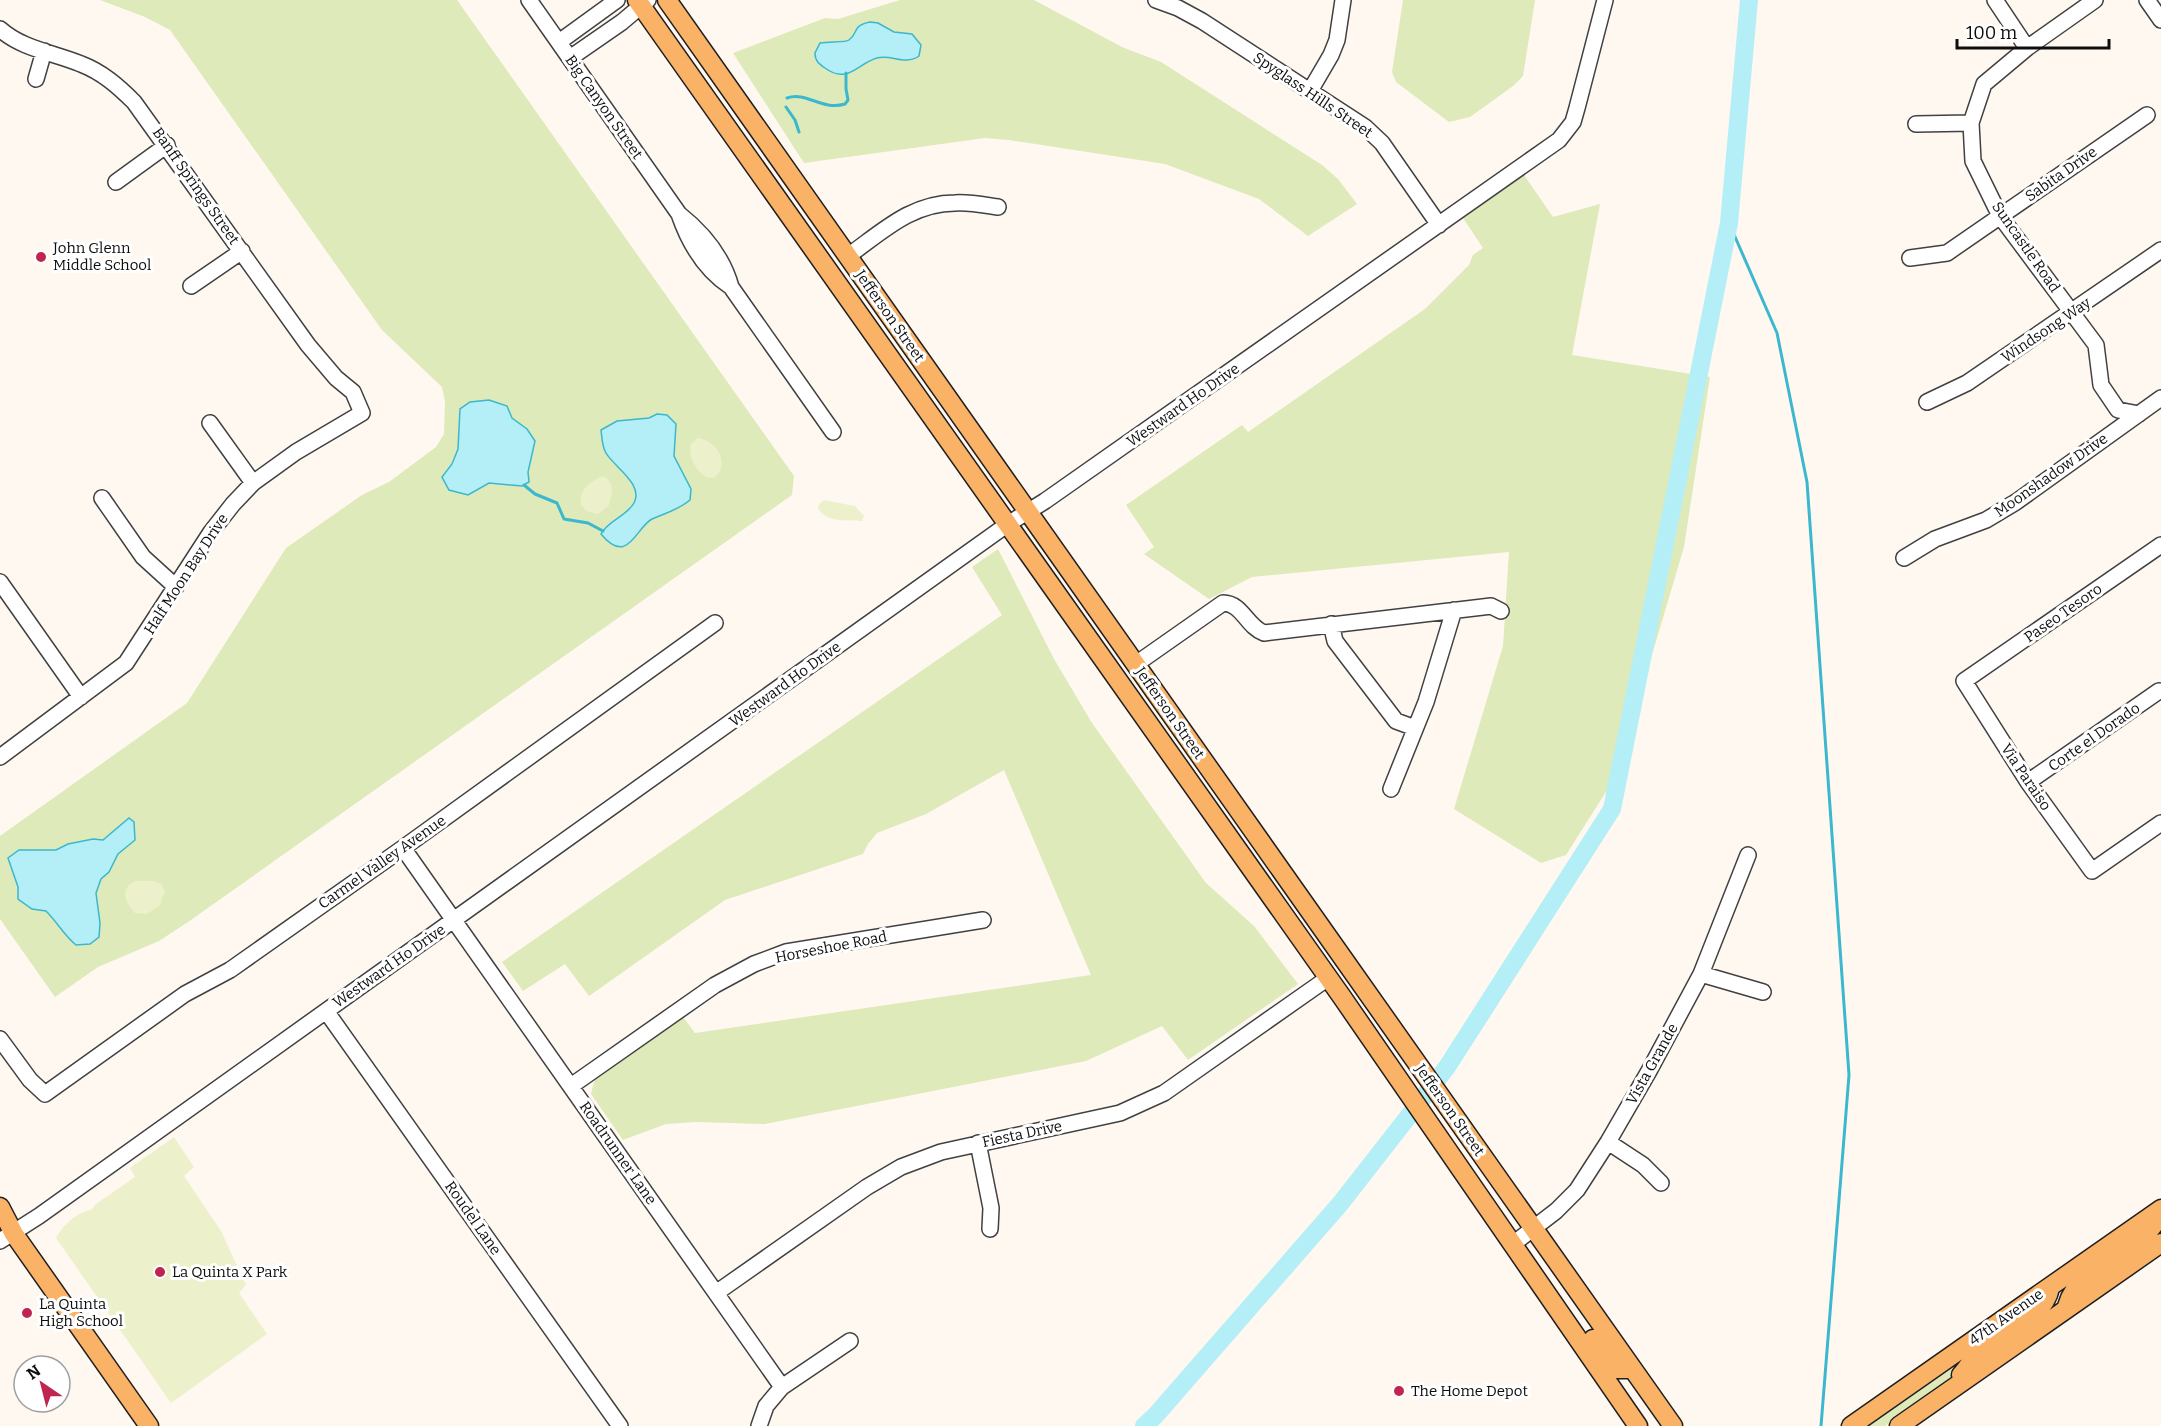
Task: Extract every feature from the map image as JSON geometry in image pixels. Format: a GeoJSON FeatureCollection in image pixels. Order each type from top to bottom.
{"type":"FeatureCollection","features":[{"type":"Feature","properties":{"kind":"main road","name":"Jefferson Street"},"geometry":{"type":"LineString","coordinates":[[667,0],[1673,1426]]}},
{"type":"Feature","properties":{"kind":"main road","name":"Jefferson Street"},"geometry":{"type":"LineString","coordinates":[[642,2],[752,163],[1342,997],[1638,1426]]}},
{"type":"Feature","properties":{"kind":"main road"},"geometry":{"type":"LineString","coordinates":[[752,163],[800,210],[835,259],[841,261],[848,256]]}},
{"type":"Feature","properties":{"kind":"main road"},"geometry":{"type":"LineString","coordinates":[[1055,591],[1090,622],[1122,666],[1127,668],[1136,664]]}},
{"type":"Feature","properties":{"kind":"main road"},"geometry":{"type":"LineString","coordinates":[[0,1207],[7,1237],[149,1426]]}},
{"type":"Feature","properties":{"kind":"main road","name":"47th Avenue"},"geometry":{"type":"LineString","coordinates":[[1851,1426],[2161,1209]]}},
{"type":"Feature","properties":{"kind":"main road"},"geometry":{"type":"LineString","coordinates":[[2065,1310],[2078,1286],[2138,1244],[2161,1216]]}},
{"type":"Feature","properties":{"kind":"main road","name":"47th Avenue"},"geometry":{"type":"LineString","coordinates":[[1899,1426],[2161,1244]]}},
{"type":"Feature","properties":{"kind":"main road"},"geometry":{"type":"LineString","coordinates":[[1945,1394],[1982,1349],[2040,1309],[2048,1299],[2051,1286]]}},
{"type":"Feature","properties":{"kind":"main road"},"geometry":{"type":"LineString","coordinates":[[1553,1301],[1586,1329],[1615,1369],[1632,1369]]}},
{"type":"Feature","properties":{"kind":"street","name":"Big Canyon Street"},"geometry":{"type":"LineString","coordinates":[[529,0],[679,214],[697,228],[726,270],[731,288],[833,432]]}},
{"type":"Feature","properties":{"kind":"street"},"geometry":{"type":"LineString","coordinates":[[559,42],[617,0]]}},
{"type":"Feature","properties":{"kind":"street","name":"Spyglass Hills Street"},"geometry":{"type":"LineString","coordinates":[[1156,0],[1178,8],[1202,21],[1365,127],[1382,143],[1439,225]]}},
{"type":"Feature","properties":{"kind":"street"},"geometry":{"type":"LineString","coordinates":[[1310,91],[1334,47],[1342,0]]}},
{"type":"Feature","properties":{"kind":"street","name":"Westward Ho Drive"},"geometry":{"type":"LineString","coordinates":[[7,1237],[1008,524],[1029,512],[1559,140],[1573,122],[1605,0]]}},
{"type":"Feature","properties":{"kind":"street"},"geometry":{"type":"LineString","coordinates":[[1995,0],[2027,48]]}},
{"type":"Feature","properties":{"kind":"street","name":"Suncastle Road"},"geometry":{"type":"LineString","coordinates":[[2095,0],[2027,48],[1984,84],[1971,123],[1973,161],[2000,216],[2096,345],[2101,385],[2118,410],[2139,414]]}},
{"type":"Feature","properties":{"kind":"street"},"geometry":{"type":"LineString","coordinates":[[2147,0],[2161,20]]}},
{"type":"Feature","properties":{"kind":"street"},"geometry":{"type":"LineString","coordinates":[[570,58],[622,22],[642,2]]}},
{"type":"Feature","properties":{"kind":"street","name":"Banff Springs Street"},"geometry":{"type":"LineString","coordinates":[[0,29],[28,46],[82,64],[104,75],[134,102],[308,345],[336,378],[353,392]]}},
{"type":"Feature","properties":{"kind":"street"},"geometry":{"type":"LineString","coordinates":[[36,79],[44,51]]}},
{"type":"Feature","properties":{"kind":"street","name":"Sabita Drive"},"geometry":{"type":"LineString","coordinates":[[1910,258],[1947,253],[2147,115]]}},
{"type":"Feature","properties":{"kind":"street"},"geometry":{"type":"LineString","coordinates":[[1916,124],[1971,123]]}},
{"type":"Feature","properties":{"kind":"street"},"geometry":{"type":"LineString","coordinates":[[116,182],[167,145]]}},
{"type":"Feature","properties":{"kind":"street"},"geometry":{"type":"LineString","coordinates":[[848,256],[915,210],[956,203],[998,207]]}},
{"type":"Feature","properties":{"kind":"street"},"geometry":{"type":"LineString","coordinates":[[191,286],[242,250]]}},
{"type":"Feature","properties":{"kind":"street","name":"Windsong Way"},"geometry":{"type":"LineString","coordinates":[[1927,402],[1967,383],[2161,250]]}},
{"type":"Feature","properties":{"kind":"street","name":"Half Moon Bay Drive"},"geometry":{"type":"LineString","coordinates":[[0,757],[126,663],[211,532],[232,504],[253,483],[296,452],[362,413],[353,392]]}},
{"type":"Feature","properties":{"kind":"street","name":"Moonshadow Drive"},"geometry":{"type":"LineString","coordinates":[[1904,558],[1935,539],[1986,520],[2016,502],[2161,398]]}},
{"type":"Feature","properties":{"kind":"street"},"geometry":{"type":"LineString","coordinates":[[210,423],[253,483]]}},
{"type":"Feature","properties":{"kind":"street"},"geometry":{"type":"LineString","coordinates":[[102,498],[143,557],[176,587]]}},
{"type":"Feature","properties":{"kind":"street","name":"Paseo Tesoro"},"geometry":{"type":"LineString","coordinates":[[1964,681],[2161,545]]}},
{"type":"Feature","properties":{"kind":"street"},"geometry":{"type":"LineString","coordinates":[[0,582],[81,697]]}},
{"type":"Feature","properties":{"kind":"street"},"geometry":{"type":"LineString","coordinates":[[1136,664],[1223,603],[1237,607],[1255,628],[1264,633],[1491,606],[1500,611]]}},
{"type":"Feature","properties":{"kind":"street"},"geometry":{"type":"LineString","coordinates":[[1391,789],[1426,702],[1454,610]]}},
{"type":"Feature","properties":{"kind":"street","name":"Carmel Valley Avenue"},"geometry":{"type":"LineString","coordinates":[[0,1039],[30,1080],[45,1094],[185,994],[230,970],[715,623]]}},
{"type":"Feature","properties":{"kind":"street"},"geometry":{"type":"LineString","coordinates":[[1331,624],[1335,641],[1396,721],[1415,728]]}},
{"type":"Feature","properties":{"kind":"street","name":"Via Paraiso"},"geometry":{"type":"LineString","coordinates":[[1964,681],[2028,782],[2092,872],[2161,823]]}},
{"type":"Feature","properties":{"kind":"street","name":"Corte el Dorado"},"geometry":{"type":"LineString","coordinates":[[2028,782],[2159,691]]}},
{"type":"Feature","properties":{"kind":"street","name":"Roadrunner Lane"},"geometry":{"type":"LineString","coordinates":[[403,848],[782,1387]]}},
{"type":"Feature","properties":{"kind":"street","name":"Vista Grande"},"geometry":{"type":"LineString","coordinates":[[1514,1244],[1556,1211],[1577,1190],[1608,1142],[1701,974],[1748,855]]}},
{"type":"Feature","properties":{"kind":"street","name":"Horseshoe Road"},"geometry":{"type":"LineString","coordinates":[[571,1086],[715,985],[754,964],[786,952],[983,920]]}},
{"type":"Feature","properties":{"kind":"street"},"geometry":{"type":"LineString","coordinates":[[1701,974],[1762,992]]}},
{"type":"Feature","properties":{"kind":"street","name":"Fiesta Drive"},"geometry":{"type":"LineString","coordinates":[[716,1293],[867,1187],[901,1167],[941,1152],[1119,1113],[1164,1093],[1328,978]]}},
{"type":"Feature","properties":{"kind":"street","name":"Roudel Lane"},"geometry":{"type":"LineString","coordinates":[[327,1011],[620,1426]]}},
{"type":"Feature","properties":{"kind":"street"},"geometry":{"type":"LineString","coordinates":[[1608,1142],[1642,1165],[1661,1183]]}},
{"type":"Feature","properties":{"kind":"street"},"geometry":{"type":"LineString","coordinates":[[978,1143],[991,1208],[990,1229]]}},
{"type":"Feature","properties":{"kind":"street"},"geometry":{"type":"LineString","coordinates":[[759,1426],[766,1406],[782,1387],[850,1341]]}},
{"type":"Feature","properties":{"kind":"green space"},"geometry":{"type":"Polygon","coordinates":[[[100,0],[457,0],[794,476],[792,495],[188,922],[159,941],[98,967],[55,997],[0,919],[0,836],[187,703],[286,548],[362,495],[389,482],[436,447],[444,434],[445,402],[442,387],[382,330],[170,30],[145,17],[100,0]]]}},
{"type":"Feature","properties":{"kind":"green space"},"geometry":{"type":"Polygon","coordinates":[[[900,0],[1034,0],[1122,47],[1161,62],[1322,165],[1338,179],[1357,204],[1308,236],[1259,199],[1165,164],[985,138],[804,163],[733,53],[825,18],[838,19],[900,0]]]}},
{"type":"Feature","properties":{"kind":"green space"},"geometry":{"type":"Polygon","coordinates":[[[1403,0],[1535,0],[1523,76],[1470,117],[1449,122],[1396,82],[1392,72],[1403,0]]]}},
{"type":"Feature","properties":{"kind":"green space"},"geometry":{"type":"Polygon","coordinates":[[[1524,175],[1553,217],[1600,204],[1572,355],[1710,377],[1684,547],[1616,776],[1566,855],[1541,863],[1454,809],[1503,646],[1509,552],[1252,577],[1209,599],[1144,554],[1154,547],[1126,505],[1242,425],[1248,432],[1425,309],[1469,265],[1473,255],[1483,248],[1463,218],[1524,175]]]}},
{"type":"Feature","properties":{"kind":"green space"},"geometry":{"type":"Polygon","coordinates":[[[698,438],[711,443],[718,451],[721,460],[721,469],[711,478],[704,476],[692,459],[691,444],[698,438]]]}},
{"type":"Feature","properties":{"kind":"green space"},"geometry":{"type":"Polygon","coordinates":[[[603,476],[611,485],[609,505],[598,514],[587,511],[582,506],[581,496],[590,484],[603,476]]]}},
{"type":"Feature","properties":{"kind":"green space"},"geometry":{"type":"Polygon","coordinates":[[[824,500],[855,506],[864,516],[862,521],[837,520],[826,516],[818,508],[824,500]]]}},
{"type":"Feature","properties":{"kind":"green space"},"geometry":{"type":"Polygon","coordinates":[[[998,549],[1054,659],[1092,723],[1206,883],[1254,926],[1298,984],[1188,1060],[1162,1026],[1086,1061],[765,1124],[696,1122],[666,1124],[623,1140],[591,1094],[595,1078],[683,1017],[695,1033],[1091,975],[1004,770],[926,814],[877,833],[863,854],[725,900],[589,996],[565,964],[523,991],[502,962],[1002,615],[972,567],[998,549]]]}},
{"type":"Feature","properties":{"kind":"green space"},"geometry":{"type":"Polygon","coordinates":[[[138,881],[154,881],[161,884],[165,891],[160,905],[147,914],[135,913],[126,899],[128,886],[138,881]]]}},
{"type":"Feature","properties":{"kind":"green space","name":"La Quinta X Park"},"geometry":{"type":"Polygon","coordinates":[[[174,1137],[194,1167],[184,1176],[221,1231],[246,1285],[239,1293],[267,1334],[171,1403],[56,1238],[71,1220],[91,1210],[96,1204],[135,1177],[130,1168],[174,1137]]]}},
{"type":"Feature","properties":{"kind":"green space"},"geometry":{"type":"Polygon","coordinates":[[[1966,1354],[1955,1375],[1948,1382],[1885,1426],[1869,1426],[1877,1417],[1966,1354]]]}},
{"type":"Feature","properties":{"kind":"water"},"geometry":{"type":"Polygon","coordinates":[[[870,22],[878,23],[894,32],[912,34],[921,45],[919,56],[909,60],[877,58],[847,74],[833,73],[818,62],[815,53],[820,43],[847,41],[860,26],[870,22]]]}},
{"type":"Feature","properties":{"kind":"water"},"geometry":{"type":"Polygon","coordinates":[[[489,400],[507,406],[512,418],[527,429],[535,441],[528,472],[529,482],[522,486],[489,483],[468,495],[449,490],[442,477],[452,464],[458,449],[460,409],[470,402],[489,400]]]}},
{"type":"Feature","properties":{"kind":"water"},"geometry":{"type":"Polygon","coordinates":[[[657,414],[667,415],[676,424],[674,456],[691,489],[690,500],[652,519],[631,542],[618,547],[601,534],[608,525],[631,508],[636,496],[635,489],[605,451],[601,430],[617,421],[649,418],[657,414]]]}},
{"type":"Feature","properties":{"kind":"water"},"geometry":{"type":"Polygon","coordinates":[[[129,818],[134,822],[135,840],[118,854],[109,872],[101,879],[96,893],[100,923],[99,937],[90,944],[76,945],[46,911],[32,909],[18,899],[18,887],[8,858],[19,850],[56,850],[68,844],[93,839],[103,840],[129,818]]]}},
{"type":"Feature","properties":{"kind":"waterway"},"geometry":{"type":"LineString","coordinates":[[1144,1426],[1340,1204],[1447,1067],[1612,809],[1729,223],[1749,0]]}},
{"type":"Feature","properties":{"kind":"waterway"},"geometry":{"type":"LineString","coordinates":[[787,98],[801,97],[829,105],[845,104],[848,100],[846,73]]}},
{"type":"Feature","properties":{"kind":"waterway"},"geometry":{"type":"LineString","coordinates":[[786,107],[795,120],[799,132]]}},
{"type":"Feature","properties":{"kind":"waterway"},"geometry":{"type":"LineString","coordinates":[[1729,223],[1777,333],[1807,482],[1849,1075],[1821,1426]]}},
{"type":"Feature","properties":{"kind":"waterway"},"geometry":{"type":"LineString","coordinates":[[524,485],[535,494],[557,503],[564,519],[588,523],[603,531]]}},
{"type":"Feature","properties":{"kind":"place","name":"John Glenn Middle School"},"geometry":{"type":"Point","coordinates":[41,257]}},
{"type":"Feature","properties":{"kind":"place","name":"La Quinta X Park"},"geometry":{"type":"Point","coordinates":[160,1272]}},
{"type":"Feature","properties":{"kind":"place","name":"La Quinta High School"},"geometry":{"type":"Point","coordinates":[27,1313]}},
{"type":"Feature","properties":{"kind":"place","name":"The Home Depot"},"geometry":{"type":"Point","coordinates":[1399,1391]}}]}
